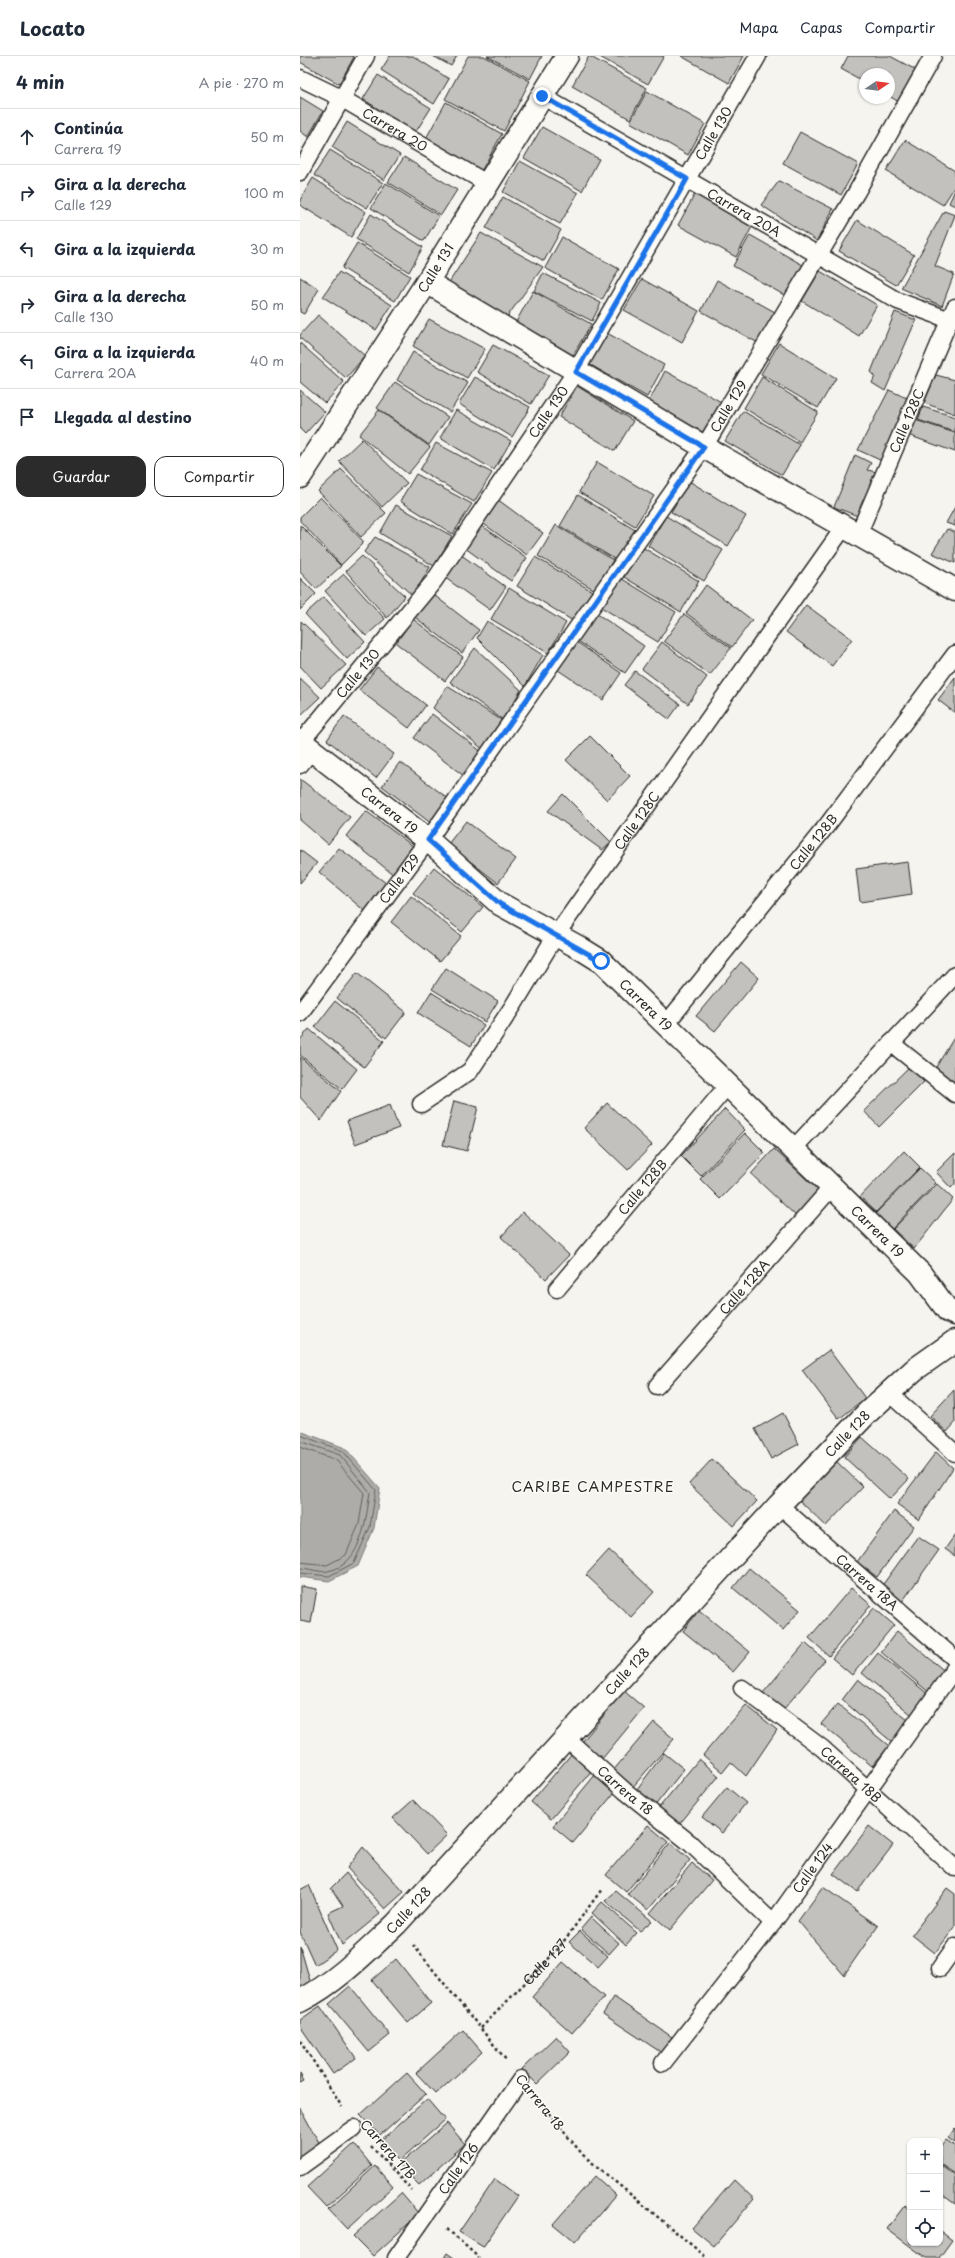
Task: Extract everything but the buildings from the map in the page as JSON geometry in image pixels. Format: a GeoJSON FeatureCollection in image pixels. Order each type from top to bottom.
{"type":"FeatureCollection","features":[{"type":"Feature","properties":{"kind":"street","name":"Calle 131"},"geometry":{"type":"LineString","coordinates":[[300,477],[427,282],[567,56]]}},
{"type":"Feature","properties":{"kind":"street"},"geometry":{"type":"LineString","coordinates":[[427,282],[704,447],[955,590]]}},
{"type":"Feature","properties":{"kind":"street","name":"Carrera 19"},"geometry":{"type":"LineString","coordinates":[[303,749],[428,840],[500,904],[556,934],[601,961],[920,1273],[948,1311],[955,1314]]}},
{"type":"Feature","properties":{"kind":"street","name":"Calle 128"},"geometry":{"type":"LineString","coordinates":[[300,2000],[316,1992],[350,1967],[396,1924],[779,1505],[889,1392],[914,1370],[955,1340]]}},
{"type":"Feature","properties":{"kind":"lane"},"geometry":{"type":"LineString","coordinates":[[300,172],[366,56]]}},
{"type":"Feature","properties":{"kind":"lane","name":"Calle 130"},"geometry":{"type":"LineString","coordinates":[[303,749],[434,582],[576,372],[758,56]]}},
{"type":"Feature","properties":{"kind":"lane","name":"Calle 129"},"geometry":{"type":"LineString","coordinates":[[300,1012],[428,840],[704,447],[819,255],[933,56]]}},
{"type":"Feature","properties":{"kind":"lane","name":"Carrera 20"},"geometry":{"type":"LineString","coordinates":[[300,78],[341,98],[488,184]]}},
{"type":"Feature","properties":{"kind":"lane","name":"Carrera 20A"},"geometry":{"type":"LineString","coordinates":[[542,96],[898,301],[953,313]]}},
{"type":"Feature","properties":{"kind":"lane","name":"Calle 128C"},"geometry":{"type":"LineString","coordinates":[[421,1104],[470,1071],[513,1006],[556,934],[851,531],[953,313]]}},
{"type":"Feature","properties":{"kind":"lane","name":"Calle 128B"},"geometry":{"type":"LineString","coordinates":[[666,1024],[828,824],[955,654]]}},
{"type":"Feature","properties":{"kind":"lane"},"geometry":{"type":"LineString","coordinates":[[793,1149],[955,975]]}},
{"type":"Feature","properties":{"kind":"lane"},"geometry":{"type":"LineString","coordinates":[[892,1043],[955,1094]]}},
{"type":"Feature","properties":{"kind":"lane","name":"Calle 128B"},"geometry":{"type":"LineString","coordinates":[[557,1289],[728,1085]]}},
{"type":"Feature","properties":{"kind":"lane","name":"Calle 128A"},"geometry":{"type":"LineString","coordinates":[[656,1386],[832,1187]]}},
{"type":"Feature","properties":{"kind":"lane"},"geometry":{"type":"LineString","coordinates":[[889,1392],[955,1453]]}},
{"type":"Feature","properties":{"kind":"lane","name":"Carrera 18A"},"geometry":{"type":"LineString","coordinates":[[779,1505],[955,1659]]}},
{"type":"Feature","properties":{"kind":"lane","name":"Calle 124"},"geometry":{"type":"LineString","coordinates":[[663,2063],[773,1923],[955,1668]]}},
{"type":"Feature","properties":{"kind":"lane","name":"Carrera 18B"},"geometry":{"type":"LineString","coordinates":[[742,1688],[822,1748],[869,1788],[955,1868]]}},
{"type":"Feature","properties":{"kind":"lane","name":"Carrera 18"},"geometry":{"type":"LineString","coordinates":[[566,1738],[624,1791],[690,1844],[773,1923]]}},
{"type":"Feature","properties":{"kind":"lane"},"geometry":{"type":"LineString","coordinates":[[940,1968],[955,1947]]}},
{"type":"Feature","properties":{"kind":"lane","name":"Calle 126"},"geometry":{"type":"LineString","coordinates":[[396,2258],[521,2079]]}},
{"type":"Feature","properties":{"kind":"lane"},"geometry":{"type":"LineString","coordinates":[[300,2167],[354,2128]]}},
{"type":"Feature","properties":{"kind":"path","name":"Calle 127"},"geometry":{"type":"LineString","coordinates":[[481,2028],[558,1949],[602,1889]]}},
{"type":"Feature","properties":{"kind":"path","name":"Carrera 18"},"geometry":{"type":"LineString","coordinates":[[396,1924],[583,2155],[706,2257]]}},
{"type":"Feature","properties":{"kind":"path","name":"Carrera 17B"},"geometry":{"type":"LineString","coordinates":[[300,2040],[354,2128],[454,2236],[479,2258]]}},
{"type":"Feature","properties":{"kind":"water"},"geometry":{"type":"Polygon","coordinates":[[[300,1431],[345,1448],[380,1488],[374,1528],[358,1566],[329,1581],[300,1577],[300,1431]]]}},
{"type":"Feature","properties":{"kind":"district","name":"CARIBE CAMPESTRE"},"geometry":{"type":"Point","coordinates":[593,1487]}},
{"type":"Feature","properties":{"kind":"route"},"geometry":{"type":"LineString","coordinates":[[542,96],[687,179],[576,372],[704,447],[428,840],[500,904],[601,961]]}}]}
